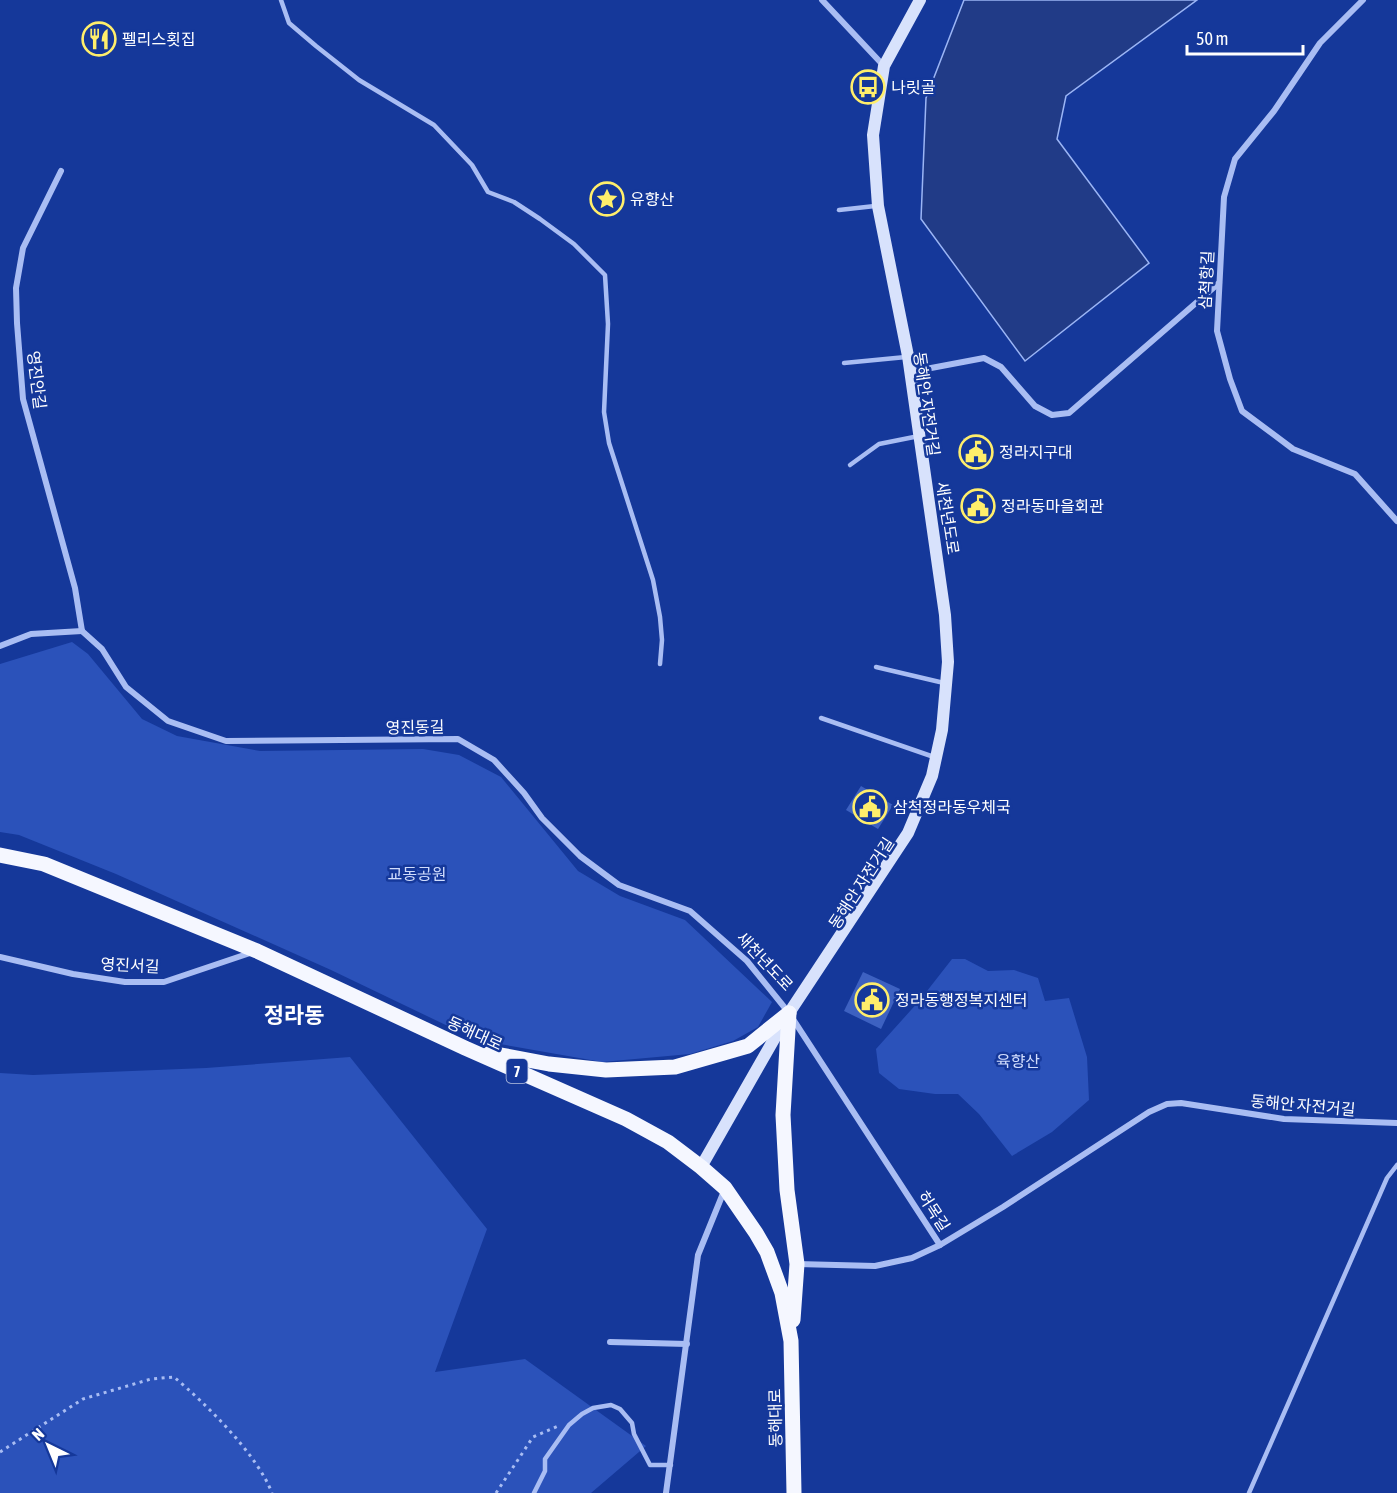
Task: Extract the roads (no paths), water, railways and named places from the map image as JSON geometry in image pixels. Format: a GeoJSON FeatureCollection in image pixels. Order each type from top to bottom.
{"type":"FeatureCollection","features":[{"type":"Feature","properties":{"kind":"main road","name":"동해대로"},"geometry":{"type":"LineString","coordinates":[[0,855],[44,864],[257,951],[465,1048],[627,1119],[668,1142],[701,1167],[725,1188],[767,1252],[782,1293],[791,1341],[794,1493]]}},
{"type":"Feature","properties":{"kind":"main road"},"geometry":{"type":"LineString","coordinates":[[465,1048],[549,1064],[606,1070],[675,1067],[748,1046],[789,1013]]}},
{"type":"Feature","properties":{"kind":"main road"},"geometry":{"type":"LineString","coordinates":[[789,1013],[784,1088],[784,1150],[797,1264],[791,1341]]}},
{"type":"Feature","properties":{"kind":"street"},"geometry":{"type":"LineString","coordinates":[[822,0],[884,66]]}},
{"type":"Feature","properties":{"kind":"street","name":"새천년도로"},"geometry":{"type":"LineString","coordinates":[[701,1167],[789,1013],[908,833],[925,796],[937,757],[947,684],[945,615],[908,356],[878,206],[873,135],[884,66],[920,0]]}},
{"type":"Feature","properties":{"kind":"street","name":"삼척항길"},"geometry":{"type":"LineString","coordinates":[[1363,0],[1320,43],[1274,111],[1235,159],[1224,197],[1217,331],[1230,379],[1242,411],[1293,449],[1355,474],[1397,521]]}},
{"type":"Feature","properties":{"kind":"street","name":"영진안길"},"geometry":{"type":"LineString","coordinates":[[61,171],[23,248],[16,288],[17,323],[23,399],[75,588],[82,631]]}},
{"type":"Feature","properties":{"kind":"street"},"geometry":{"type":"LineString","coordinates":[[910,372],[984,358],[1001,367],[1035,406],[1052,415],[1069,413],[1219,283]]}},
{"type":"Feature","properties":{"kind":"street"},"geometry":{"type":"LineString","coordinates":[[0,646],[31,634],[82,631]]}},
{"type":"Feature","properties":{"kind":"street","name":"영진동길"},"geometry":{"type":"LineString","coordinates":[[82,631],[102,649],[126,687],[168,722],[226,741],[458,739],[494,760],[524,793],[542,818],[580,856],[619,885]]}},
{"type":"Feature","properties":{"kind":"street","name":"새천년도로"},"geometry":{"type":"LineString","coordinates":[[619,885],[690,911],[747,961],[789,1013]]}},
{"type":"Feature","properties":{"kind":"street","name":"영진서길"},"geometry":{"type":"LineString","coordinates":[[0,957],[73,974],[124,982],[164,982],[257,951]]}},
{"type":"Feature","properties":{"kind":"street","name":"허목길"},"geometry":{"type":"LineString","coordinates":[[789,1013],[940,1245],[1149,1112],[1167,1104],[1181,1103],[1284,1119],[1397,1123]]}},
{"type":"Feature","properties":{"kind":"street"},"geometry":{"type":"LineString","coordinates":[[666,1493],[698,1255],[725,1188]]}},
{"type":"Feature","properties":{"kind":"street"},"geometry":{"type":"LineString","coordinates":[[797,1264],[875,1266],[912,1258],[940,1245]]}},
{"type":"Feature","properties":{"kind":"street"},"geometry":{"type":"LineString","coordinates":[[610,1341],[687,1344]]}},
{"type":"Feature","properties":{"kind":"lane"},"geometry":{"type":"LineString","coordinates":[[281,0],[289,22],[316,46],[359,80],[434,125],[472,165],[488,192],[514,202],[540,219],[574,244],[605,275],[608,324],[604,412],[609,443],[653,580],[662,640],[660,664]]}},
{"type":"Feature","properties":{"kind":"lane"},"geometry":{"type":"LineString","coordinates":[[839,210],[878,206]]}},
{"type":"Feature","properties":{"kind":"lane"},"geometry":{"type":"LineString","coordinates":[[844,363],[908,356]]}},
{"type":"Feature","properties":{"kind":"lane"},"geometry":{"type":"LineString","coordinates":[[850,465],[879,444],[918,436]]}},
{"type":"Feature","properties":{"kind":"lane"},"geometry":{"type":"LineString","coordinates":[[876,667],[947,684]]}},
{"type":"Feature","properties":{"kind":"lane"},"geometry":{"type":"LineString","coordinates":[[821,718],[937,757]]}},
{"type":"Feature","properties":{"kind":"lane"},"geometry":{"type":"LineString","coordinates":[[1249,1493],[1387,1178],[1397,1165]]}},
{"type":"Feature","properties":{"kind":"lane"},"geometry":{"type":"LineString","coordinates":[[534,1493],[545,1471],[545,1459],[569,1425],[593,1408],[611,1405],[620,1410],[632,1423],[634,1434],[650,1465],[671,1465]]}},
{"type":"Feature","properties":{"kind":"place","name":"펠리스횟집"},"geometry":{"type":"Point","coordinates":[99,39]}},
{"type":"Feature","properties":{"kind":"place","name":"나릿골"},"geometry":{"type":"Point","coordinates":[868,87]}},
{"type":"Feature","properties":{"kind":"place","name":"유향산"},"geometry":{"type":"Point","coordinates":[607,199]}},
{"type":"Feature","properties":{"kind":"place","name":"정라지구대"},"geometry":{"type":"Point","coordinates":[976,452]}},
{"type":"Feature","properties":{"kind":"place","name":"정라동마을회관"},"geometry":{"type":"Point","coordinates":[978,506]}},
{"type":"Feature","properties":{"kind":"place","name":"삼척정라동우체국"},"geometry":{"type":"Point","coordinates":[870,807]}},
{"type":"Feature","properties":{"kind":"place","name":"정라동행정복지센터"},"geometry":{"type":"Point","coordinates":[872,1000]}},
{"type":"Feature","properties":{"kind":"district","name":"정라동"},"geometry":{"type":"Point","coordinates":[294,1015]}},
{"type":"Feature","properties":{"kind":"park label","name":"교동공원"},"geometry":{"type":"Point","coordinates":[417,874]}},
{"type":"Feature","properties":{"kind":"park label","name":"육향산"},"geometry":{"type":"Point","coordinates":[1018,1061]}}]}
